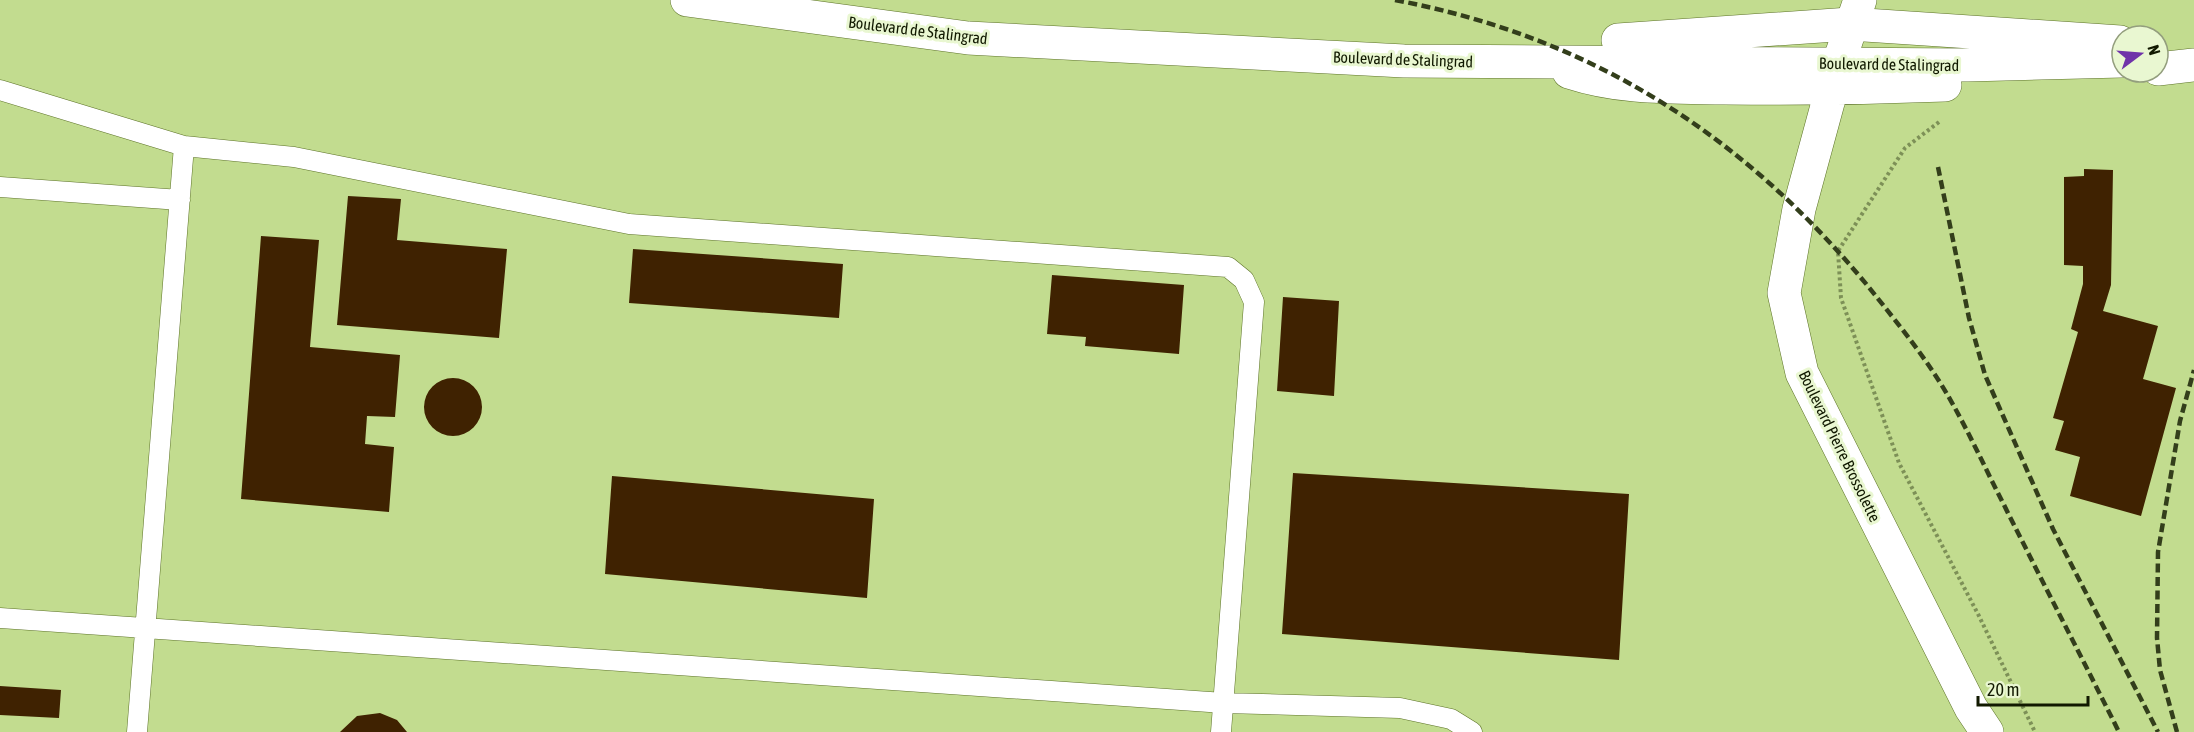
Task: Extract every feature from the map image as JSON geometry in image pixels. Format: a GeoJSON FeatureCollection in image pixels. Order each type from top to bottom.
{"type":"FeatureCollection","features":[{"type":"Feature","properties":{"kind":"main road","name":"Boulevard de Stalingrad"},"geometry":{"type":"LineString","coordinates":[[687,0],[968,38],[1404,61],[1536,61],[1836,76],[1968,65],[2110,61]]}},
{"type":"Feature","properties":{"kind":"main road"},"geometry":{"type":"LineString","coordinates":[[1536,61],[1577,42],[1855,12],[2110,41]]}},
{"type":"Feature","properties":{"kind":"main road","name":"Boulevard Pierre Brossolette"},"geometry":{"type":"LineString","coordinates":[[1855,12],[1799,208],[1784,293],[1802,373],[1978,724]]}},
{"type":"Feature","properties":{"kind":"main road"},"geometry":{"type":"LineString","coordinates":[[2170,47],[2194,49]]}},
{"type":"Feature","properties":{"kind":"main road"},"geometry":{"type":"LineString","coordinates":[[2170,60],[2194,59]]}},
{"type":"Feature","properties":{"kind":"main road"},"geometry":{"type":"LineString","coordinates":[[2170,68],[2194,65]]}},
{"type":"Feature","properties":{"kind":"main road"},"geometry":{"type":"LineString","coordinates":[[1836,76],[1969,84],[2110,73]]}},
{"type":"Feature","properties":{"kind":"lane"},"geometry":{"type":"LineString","coordinates":[[0,90],[184,146],[294,157],[629,224],[1228,267],[1244,280],[1254,302],[1221,732]]}},
{"type":"Feature","properties":{"kind":"lane"},"geometry":{"type":"LineString","coordinates":[[137,732],[184,146]]}},
{"type":"Feature","properties":{"kind":"lane"},"geometry":{"type":"LineString","coordinates":[[0,187],[180,200]]}},
{"type":"Feature","properties":{"kind":"lane"},"geometry":{"type":"LineString","coordinates":[[0,618],[1224,703],[1400,708],[1451,719],[1472,732]]}},
{"type":"Feature","properties":{"kind":"path"},"geometry":{"type":"LineString","coordinates":[[1969,84],[1970,98],[1905,148],[1838,251],[1841,298],[1899,463],[1979,616],[2035,732]]}},
{"type":"Feature","properties":{"kind":"building"},"geometry":{"type":"Polygon","coordinates":[[[2084,169],[2113,170],[2111,285],[2103,311],[2158,326],[2143,379],[2176,388],[2141,516],[2070,496],[2080,457],[2055,450],[2064,421],[2053,418],[2078,332],[2071,329],[2083,284],[2083,266],[2064,265],[2064,177],[2084,176],[2084,169]]]}},
{"type":"Feature","properties":{"kind":"building"},"geometry":{"type":"Polygon","coordinates":[[[348,196],[401,199],[397,240],[507,249],[499,338],[337,325],[348,196]]]}},
{"type":"Feature","properties":{"kind":"building"},"geometry":{"type":"Polygon","coordinates":[[[261,236],[319,240],[310,347],[400,355],[395,417],[367,416],[365,444],[394,447],[389,512],[241,499],[261,236]]]}},
{"type":"Feature","properties":{"kind":"building"},"geometry":{"type":"Polygon","coordinates":[[[633,249],[843,264],[839,318],[629,303],[633,249]]]}},
{"type":"Feature","properties":{"kind":"building"},"geometry":{"type":"Polygon","coordinates":[[[1052,275],[1184,285],[1179,354],[1085,346],[1086,337],[1047,334],[1052,275]]]}},
{"type":"Feature","properties":{"kind":"building"},"geometry":{"type":"Polygon","coordinates":[[[1283,297],[1339,301],[1334,396],[1277,391],[1283,297]]]}},
{"type":"Feature","properties":{"kind":"building"},"geometry":{"type":"Polygon","coordinates":[[[447,378],[459,378],[474,386],[482,401],[482,413],[474,428],[459,436],[447,436],[432,428],[424,413],[424,401],[432,386],[447,378]]]}},
{"type":"Feature","properties":{"kind":"building"},"geometry":{"type":"Polygon","coordinates":[[[1293,473],[1629,494],[1619,660],[1282,634],[1293,473]]]}},
{"type":"Feature","properties":{"kind":"building"},"geometry":{"type":"Polygon","coordinates":[[[612,476],[874,499],[867,598],[605,574],[612,476]]]}},
{"type":"Feature","properties":{"kind":"building"},"geometry":{"type":"Polygon","coordinates":[[[0,686],[61,690],[59,718],[0,715],[0,686]]]}},
{"type":"Feature","properties":{"kind":"building"},"geometry":{"type":"Polygon","coordinates":[[[380,713],[397,720],[407,732],[340,732],[357,716],[380,713]]]}},
{"type":"Feature","properties":{"kind":"railway"},"geometry":{"type":"LineString","coordinates":[[1395,0],[1466,17],[1533,39],[1597,66],[1657,99],[1714,138],[1768,182],[1819,231],[1899,325],[1947,394],[2119,732]]}},
{"type":"Feature","properties":{"kind":"railway"},"geometry":{"type":"LineString","coordinates":[[1938,167],[1969,318],[1985,375],[2053,529],[2158,732]]}},
{"type":"Feature","properties":{"kind":"railway"},"geometry":{"type":"LineString","coordinates":[[2177,732],[2160,670],[2157,638],[2158,552],[2180,421],[2194,370]]}}]}
